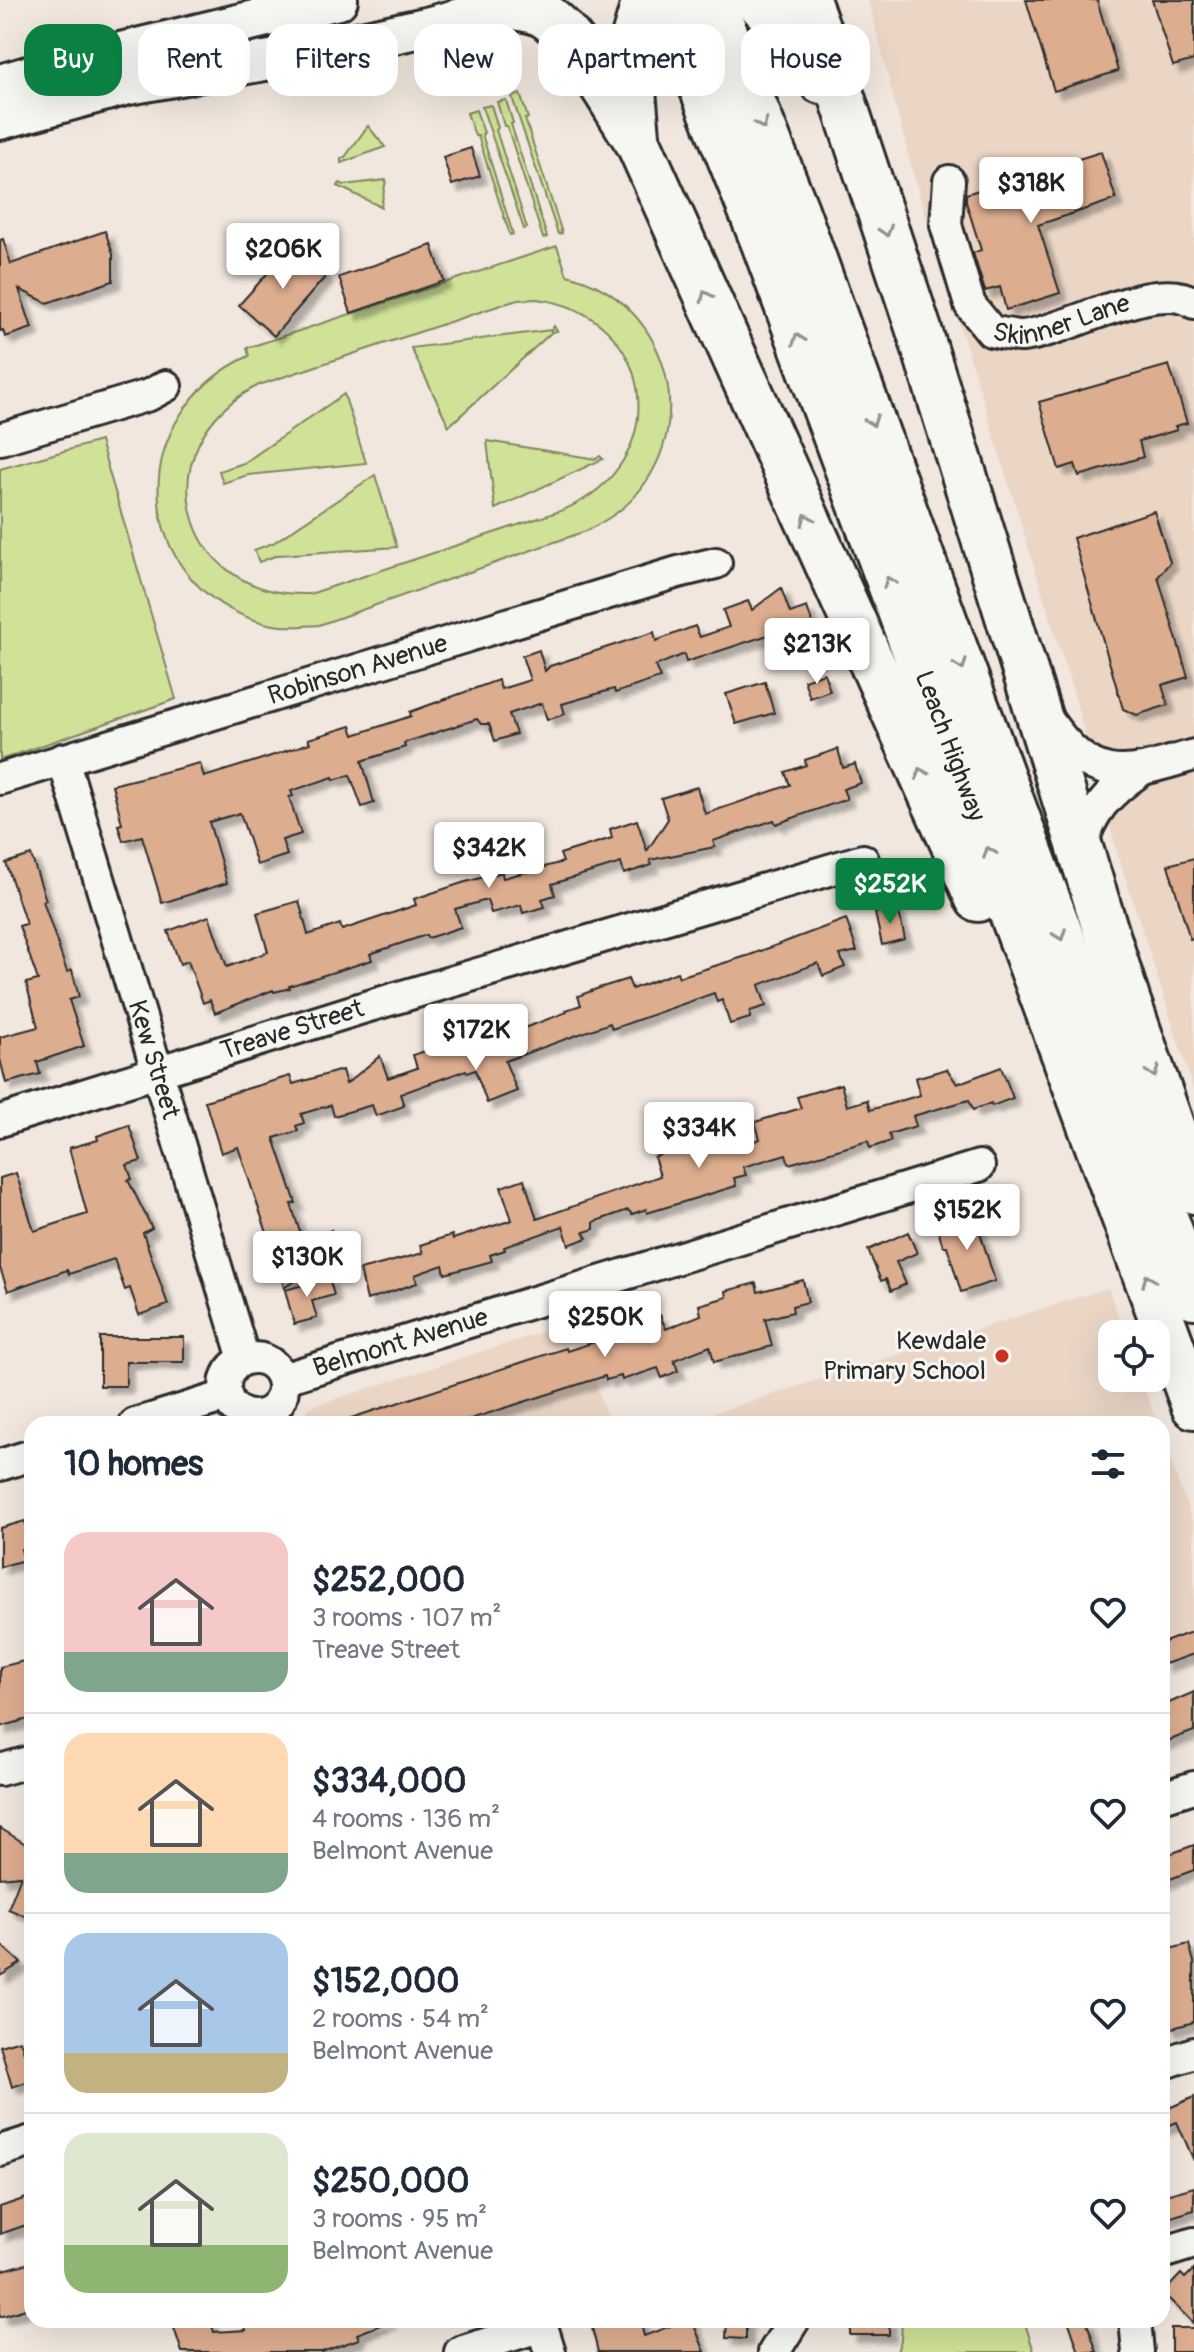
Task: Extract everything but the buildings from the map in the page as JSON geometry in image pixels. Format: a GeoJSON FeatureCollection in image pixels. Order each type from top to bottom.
{"type":"FeatureCollection","features":[{"type":"Feature","properties":{"kind":"highway","name":"Leach Highway"},"geometry":{"type":"LineString","coordinates":[[712,0],[796,210],[1194,1296]]}},
{"type":"Feature","properties":{"kind":"highway"},"geometry":{"type":"LineString","coordinates":[[757,0],[799,48],[830,95],[861,157]]}},
{"type":"Feature","properties":{"kind":"highway"},"geometry":{"type":"LineString","coordinates":[[807,0],[816,24]]}},
{"type":"Feature","properties":{"kind":"highway"},"geometry":{"type":"LineString","coordinates":[[821,0],[823,24]]}},
{"type":"Feature","properties":{"kind":"highway"},"geometry":{"type":"LineString","coordinates":[[517,3],[544,15],[576,48],[638,142],[1127,1226]]}},
{"type":"Feature","properties":{"kind":"highway","name":"Leach Highway"},"geometry":{"type":"LineString","coordinates":[[651,4],[764,243],[1194,1406]]}},
{"type":"Feature","properties":{"kind":"highway"},"geometry":{"type":"LineString","coordinates":[[638,142],[631,68],[633,41],[651,4]]}},
{"type":"Feature","properties":{"kind":"highway"},"geometry":{"type":"LineString","coordinates":[[841,96],[919,330],[1127,999],[1194,1191]]}},
{"type":"Feature","properties":{"kind":"main road"},"geometry":{"type":"LineString","coordinates":[[0,84],[338,0]]}},
{"type":"Feature","properties":{"kind":"main road"},"geometry":{"type":"LineString","coordinates":[[0,120],[128,85],[293,56],[517,3]]}},
{"type":"Feature","properties":{"kind":"street","name":"Skinner Lane"},"geometry":{"type":"LineString","coordinates":[[949,181],[946,225],[970,305],[991,331],[1022,336],[1161,294],[1187,297],[1194,303]]}},
{"type":"Feature","properties":{"kind":"street"},"geometry":{"type":"LineString","coordinates":[[0,439],[149,395],[166,386]]}},
{"type":"Feature","properties":{"kind":"street","name":"Robinson Avenue"},"geometry":{"type":"LineString","coordinates":[[0,779],[716,563]]}},
{"type":"Feature","properties":{"kind":"street"},"geometry":{"type":"LineString","coordinates":[[1035,701],[1065,743],[1088,762],[1112,771],[1140,771],[1194,755]]}},
{"type":"Feature","properties":{"kind":"street","name":"Kew Street"},"geometry":{"type":"LineString","coordinates":[[63,759],[244,1359]]}},
{"type":"Feature","properties":{"kind":"street"},"geometry":{"type":"LineString","coordinates":[[1081,849],[1097,808],[1108,795],[1140,771]]}},
{"type":"Feature","properties":{"kind":"street","name":"Treave Street"},"geometry":{"type":"LineString","coordinates":[[0,1121],[374,1004],[863,860]]}},
{"type":"Feature","properties":{"kind":"street","name":"Belmont Avenue"},"geometry":{"type":"LineString","coordinates":[[282,1379],[979,1166]]}},
{"type":"Feature","properties":{"kind":"street"},"geometry":{"type":"LineString","coordinates":[[248,1416],[235,1410],[226,1396],[226,1378],[244,1359],[263,1359],[278,1371],[282,1379],[283,1389],[276,1407],[265,1416]]}},
{"type":"Feature","properties":{"kind":"street"},"geometry":{"type":"LineString","coordinates":[[161,1416],[226,1396]]}},
{"type":"Feature","properties":{"kind":"street"},"geometry":{"type":"LineString","coordinates":[[0,1465],[24,1458]]}},
{"type":"Feature","properties":{"kind":"street"},"geometry":{"type":"LineString","coordinates":[[0,1770],[24,1763]]}},
{"type":"Feature","properties":{"kind":"street"},"geometry":{"type":"LineString","coordinates":[[1170,1794],[1194,1787]]}},
{"type":"Feature","properties":{"kind":"street"},"geometry":{"type":"LineString","coordinates":[[1170,2061],[1194,2053]]}},
{"type":"Feature","properties":{"kind":"street"},"geometry":{"type":"LineString","coordinates":[[0,2151],[24,2144]]}},
{"type":"Feature","properties":{"kind":"street"},"geometry":{"type":"LineString","coordinates":[[1170,2250],[1194,2243]]}},
{"type":"Feature","properties":{"kind":"street"},"geometry":{"type":"LineString","coordinates":[[774,2352],[789,2328]]}},
{"type":"Feature","properties":{"kind":"street"},"geometry":{"type":"LineString","coordinates":[[1136,2328],[1138,2352]]}},
{"type":"Feature","properties":{"kind":"street"},"geometry":{"type":"LineString","coordinates":[[460,2352],[544,2333]]}},
{"type":"Feature","properties":{"kind":"shaded area"},"geometry":{"type":"Polygon","coordinates":[[[868,0],[1194,0],[1194,1091],[1116,849],[1076,702],[914,177],[868,0]]]}},
{"type":"Feature","properties":{"kind":"shaded area","name":"Kewdale Primary School"},"geometry":{"type":"Polygon","coordinates":[[[1108,1288],[1120,1320],[1098,1320],[1098,1392],[1146,1392],[1154,1416],[704,1416],[1108,1288]]]}},
{"type":"Feature","properties":{"kind":"shaded area"},"geometry":{"type":"Polygon","coordinates":[[[576,1321],[606,1416],[304,1416],[308,1408],[576,1321]]]}},
{"type":"Feature","properties":{"kind":"shaded area"},"geometry":{"type":"Polygon","coordinates":[[[1170,1459],[1194,1526],[1194,1630],[1170,1638],[1170,1459]]]}},
{"type":"Feature","properties":{"kind":"green space"},"geometry":{"type":"Polygon","coordinates":[[[521,96],[528,118],[525,119],[562,233],[558,234],[512,97],[521,96]]]}},
{"type":"Feature","properties":{"kind":"green space"},"geometry":{"type":"Polygon","coordinates":[[[506,100],[547,237],[543,238],[507,126],[504,126],[497,102],[506,100]]]}},
{"type":"Feature","properties":{"kind":"green space"},"geometry":{"type":"Polygon","coordinates":[[[491,105],[527,228],[524,229],[482,107],[491,105]]]}},
{"type":"Feature","properties":{"kind":"green space"},"geometry":{"type":"Polygon","coordinates":[[[476,110],[513,234],[510,235],[478,136],[475,136],[467,113],[476,110]]]}},
{"type":"Feature","properties":{"kind":"green space"},"geometry":{"type":"Polygon","coordinates":[[[368,126],[385,147],[341,163],[341,158],[345,157],[368,126]]]}},
{"type":"Feature","properties":{"kind":"green space"},"geometry":{"type":"Polygon","coordinates":[[[386,180],[381,207],[338,186],[340,183],[386,180]]]}},
{"type":"Feature","properties":{"kind":"green space"},"geometry":{"type":"Polygon","coordinates":[[[557,246],[567,275],[600,288],[627,307],[648,333],[662,362],[669,394],[668,427],[658,460],[640,490],[616,514],[586,531],[319,625],[271,625],[219,603],[187,573],[167,537],[159,497],[163,456],[179,417],[208,383],[249,356],[247,348],[557,246]],[[536,299],[518,300],[259,385],[222,411],[199,443],[189,478],[191,513],[205,545],[230,572],[265,589],[310,594],[563,510],[599,488],[624,460],[636,427],[638,392],[628,360],[608,331],[577,310],[536,299]]]}},
{"type":"Feature","properties":{"kind":"green space"},"geometry":{"type":"Polygon","coordinates":[[[554,326],[557,331],[552,332],[449,426],[411,348],[551,330],[554,326]]]}},
{"type":"Feature","properties":{"kind":"green space"},"geometry":{"type":"Polygon","coordinates":[[[344,394],[366,463],[248,475],[223,483],[219,471],[244,463],[344,394]]]}},
{"type":"Feature","properties":{"kind":"green space"},"geometry":{"type":"Polygon","coordinates":[[[100,441],[176,699],[0,760],[0,469],[100,441]]]}},
{"type":"Feature","properties":{"kind":"green space"},"geometry":{"type":"Polygon","coordinates":[[[487,441],[596,459],[600,456],[603,459],[495,509],[487,441]]]}},
{"type":"Feature","properties":{"kind":"green space"},"geometry":{"type":"Polygon","coordinates":[[[375,475],[397,547],[278,555],[259,562],[254,550],[273,543],[375,475]]]}},
{"type":"Feature","properties":{"kind":"green space"},"geometry":{"type":"Polygon","coordinates":[[[902,2328],[1026,2328],[1034,2352],[897,2352],[902,2328]]]}},
{"type":"Feature","properties":{"kind":"place","name":"Kewdale Primary School"},"geometry":{"type":"Point","coordinates":[1002,1356]}}]}
